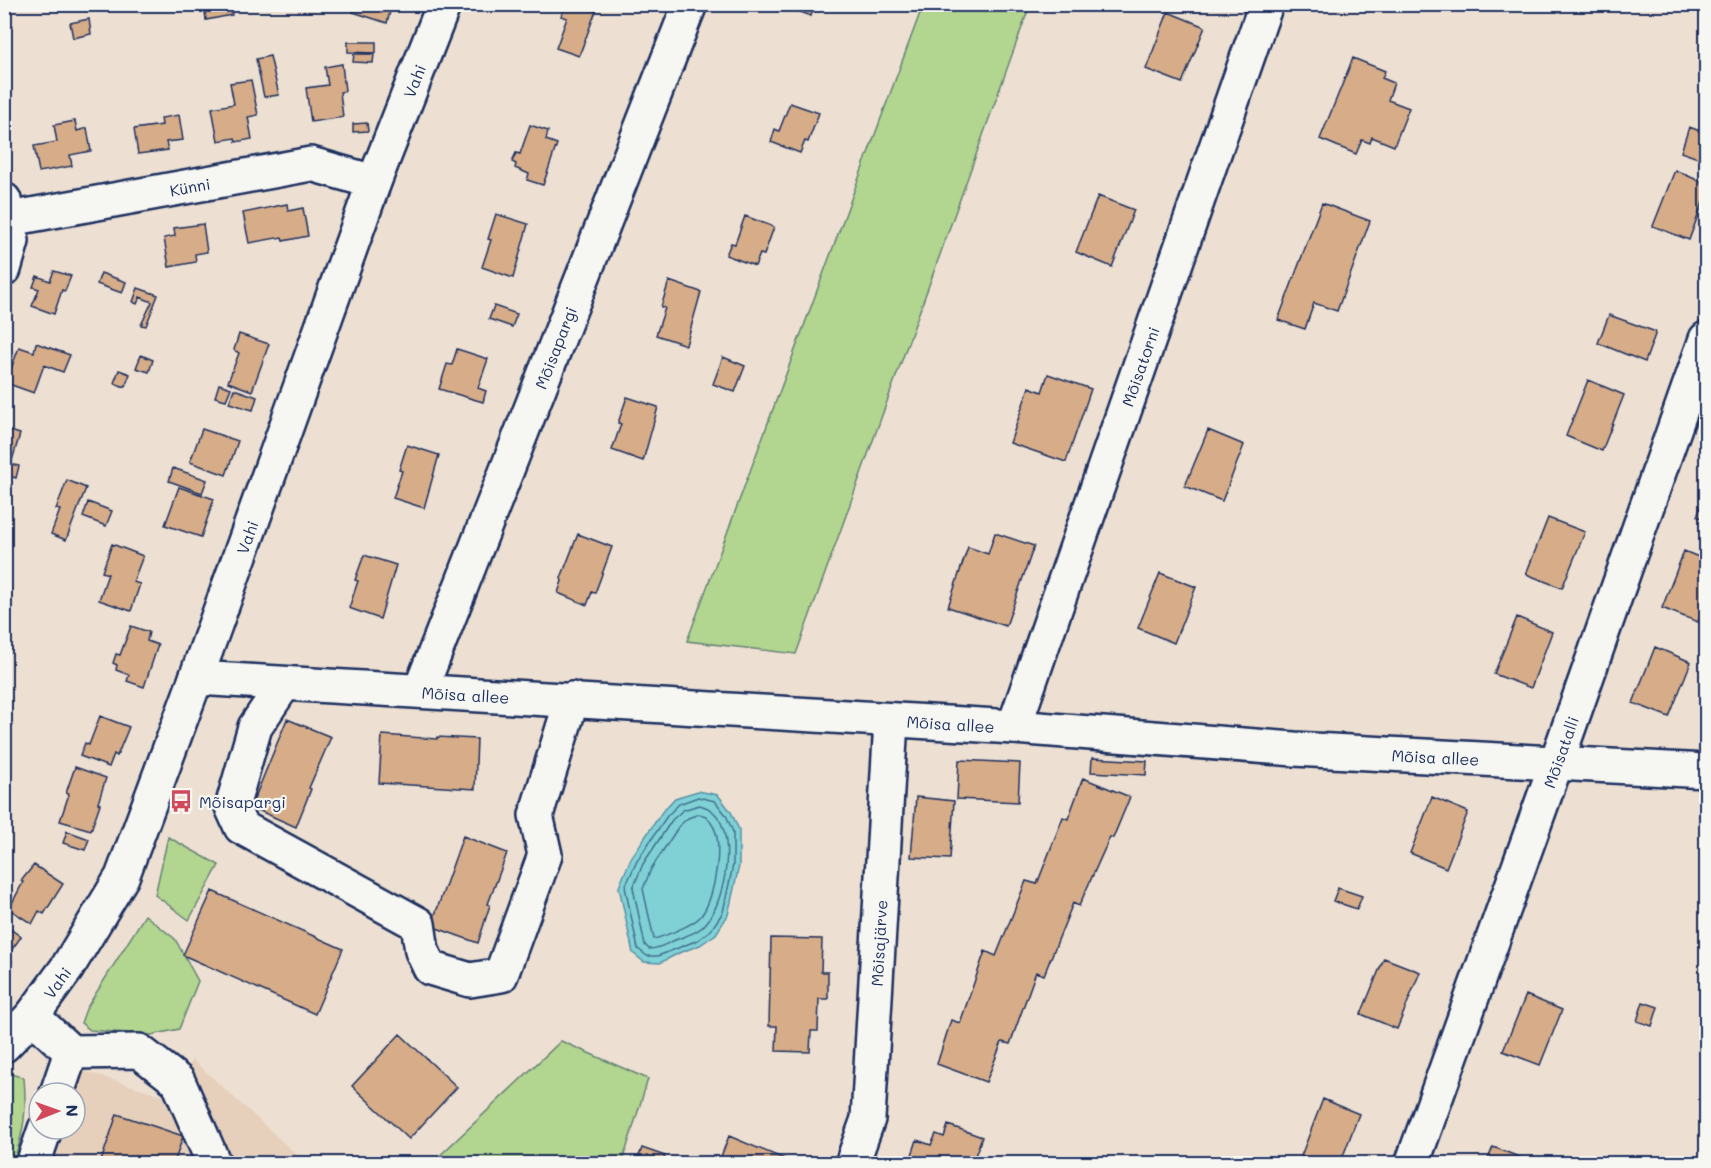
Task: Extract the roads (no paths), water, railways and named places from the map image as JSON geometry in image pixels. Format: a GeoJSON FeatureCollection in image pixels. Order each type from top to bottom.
{"type":"FeatureCollection","features":[{"type":"Feature","properties":{"kind":"street","name":"Vahi"},"geometry":{"type":"LineString","coordinates":[[4,1045],[32,1016],[67,968],[122,877],[374,182],[444,4]]}},
{"type":"Feature","properties":{"kind":"street","name":"Mõisapargi"},"geometry":{"type":"LineString","coordinates":[[420,691],[690,4]]}},
{"type":"Feature","properties":{"kind":"street","name":"Mõisatorni"},"geometry":{"type":"LineString","coordinates":[[1014,727],[1266,4]]}},
{"type":"Feature","properties":{"kind":"street","name":"Künni"},"geometry":{"type":"LineString","coordinates":[[6,213],[311,164],[374,182]]}},
{"type":"Feature","properties":{"kind":"street"},"geometry":{"type":"LineString","coordinates":[[4,269],[12,241],[6,213]]}},
{"type":"Feature","properties":{"kind":"street","name":"Mõisatalli"},"geometry":{"type":"LineString","coordinates":[[1412,1164],[1707,339]]}},
{"type":"Feature","properties":{"kind":"street","name":"Mõisa allee"},"geometry":{"type":"LineString","coordinates":[[196,678],[1014,727],[1294,749],[1557,761],[1707,771]]}},
{"type":"Feature","properties":{"kind":"street"},"geometry":{"type":"LineString","coordinates":[[284,684],[255,727],[232,807],[241,827],[418,924],[422,951],[430,968],[470,980],[501,975],[545,855],[536,815],[572,699]]}},
{"type":"Feature","properties":{"kind":"street","name":"Mõisajärve"},"geometry":{"type":"LineString","coordinates":[[852,1164],[868,1119],[891,721]]}},
{"type":"Feature","properties":{"kind":"street"},"geometry":{"type":"LineString","coordinates":[[32,1016],[71,1052],[139,1051],[178,1081],[214,1164]]}},
{"type":"Feature","properties":{"kind":"street"},"geometry":{"type":"LineString","coordinates":[[61,1081],[71,1052]]}},
{"type":"Feature","properties":{"kind":"street"},"geometry":{"type":"LineString","coordinates":[[33,1164],[41,1141]]}},
{"type":"Feature","properties":{"kind":"water"},"geometry":{"type":"Polygon","coordinates":[[[698,791],[718,795],[731,812],[739,830],[739,866],[728,915],[716,934],[700,945],[660,963],[644,962],[633,953],[619,887],[631,858],[662,812],[675,798],[698,791]]]}},
{"type":"Feature","properties":{"kind":"place","name":"Mõisapargi"},"geometry":{"type":"Point","coordinates":[181,801]}}]}
